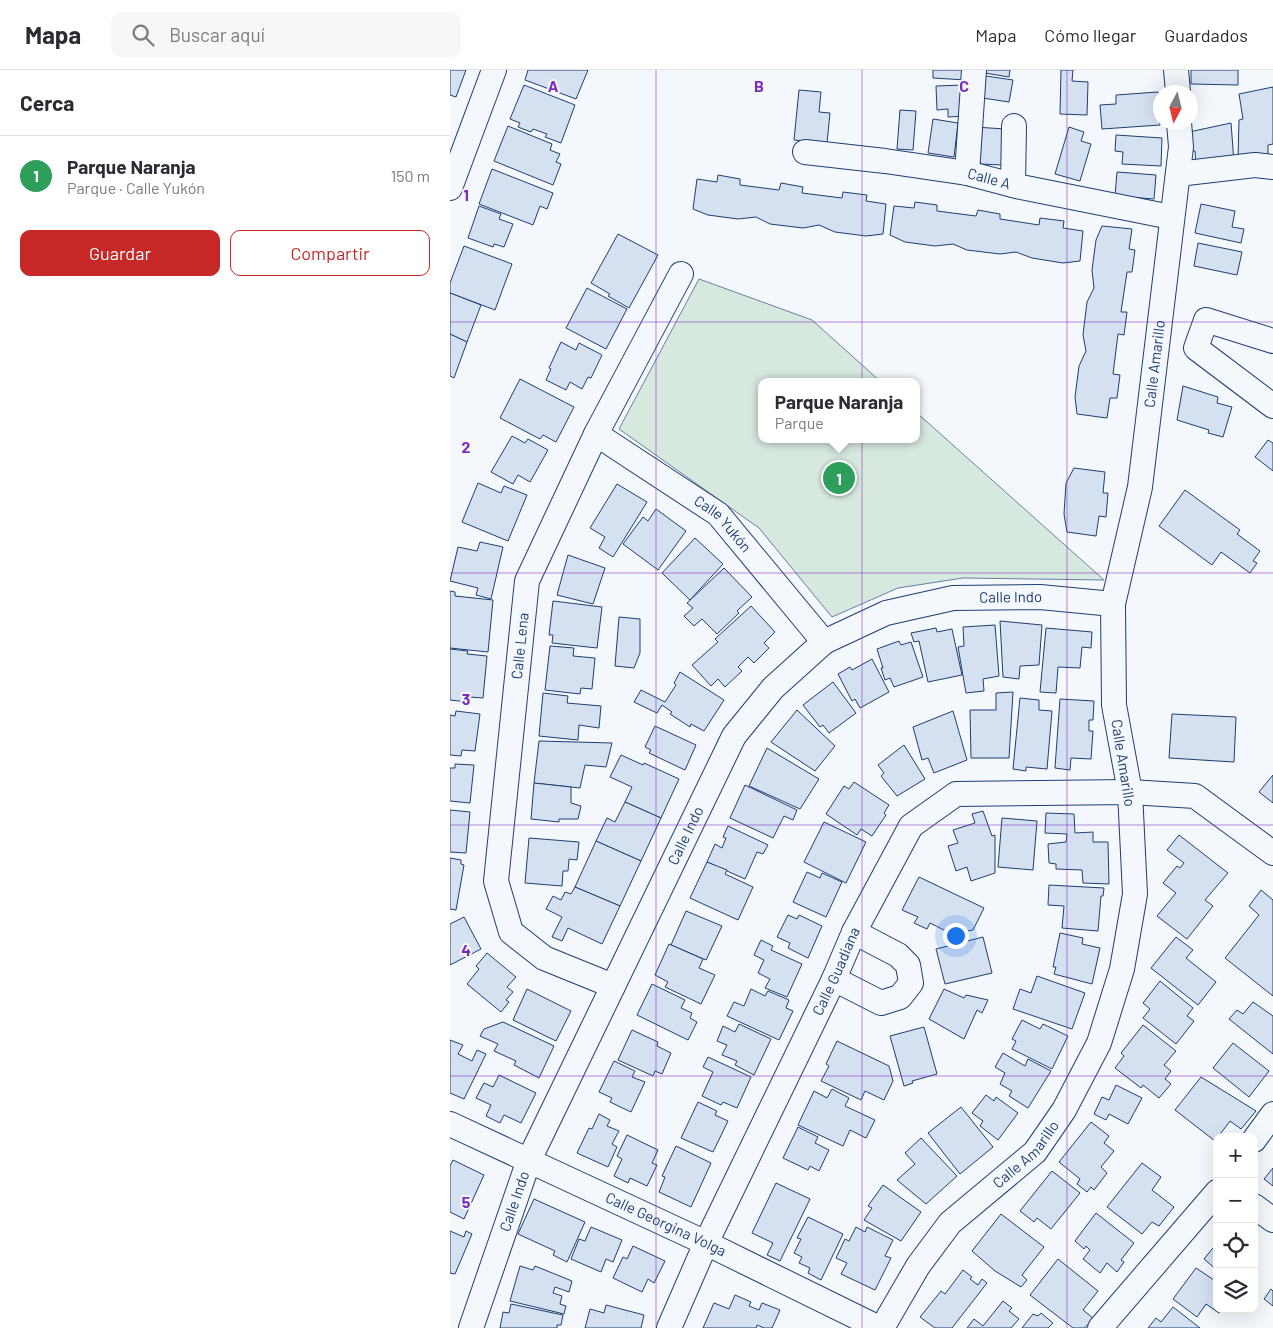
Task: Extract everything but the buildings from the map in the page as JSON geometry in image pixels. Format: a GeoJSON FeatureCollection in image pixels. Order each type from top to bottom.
{"type":"FeatureCollection","features":[{"type":"Feature","properties":{"kind":"street"},"geometry":{"type":"LineString","coordinates":[[450,188],[494,70]]}},
{"type":"Feature","properties":{"kind":"street"},"geometry":{"type":"LineString","coordinates":[[967,173],[974,70]]}},
{"type":"Feature","properties":{"kind":"street"},"geometry":{"type":"LineString","coordinates":[[1176,70],[1177,85]]}},
{"type":"Feature","properties":{"kind":"street"},"geometry":{"type":"LineString","coordinates":[[1013,185],[1014,126]]}},
{"type":"Feature","properties":{"kind":"street","name":"Calle Amarillo"},"geometry":{"type":"LineString","coordinates":[[881,1328],[918,1266],[950,1222],[1035,1152],[1064,1110],[1100,1043],[1122,968],[1134,894],[1130,792],[1114,705],[1113,604],[1140,487],[1171,217],[1178,174],[1181,147],[1180,130]]}},
{"type":"Feature","properties":{"kind":"street","name":"Calle A"},"geometry":{"type":"LineString","coordinates":[[805,152],[967,173],[1013,185],[1171,217]]}},
{"type":"Feature","properties":{"kind":"street"},"geometry":{"type":"LineString","coordinates":[[1178,174],[1254,165],[1273,167]]}},
{"type":"Feature","properties":{"kind":"street","name":"Calle Lena"},"geometry":{"type":"LineString","coordinates":[[613,986],[544,958],[511,932],[496,881],[528,581],[596,434],[681,274]]}},
{"type":"Feature","properties":{"kind":"street"},"geometry":{"type":"LineString","coordinates":[[1273,341],[1206,320],[1196,348],[1273,406]]}},
{"type":"Feature","properties":{"kind":"street","name":"Calle Yukón"},"geometry":{"type":"LineString","coordinates":[[596,434],[718,514],[824,642]]}},
{"type":"Feature","properties":{"kind":"street","name":"Calle Indo"},"geometry":{"type":"LineString","coordinates":[[471,1328],[529,1160],[734,736],[773,688],[824,642],[886,613],[952,598],[1040,597],[1113,604]]}},
{"type":"Feature","properties":{"kind":"street"},"geometry":{"type":"LineString","coordinates":[[1130,792],[1194,796],[1273,853]]}},
{"type":"Feature","properties":{"kind":"street","name":"Calle Guadiana"},"geometry":{"type":"LineString","coordinates":[[669,1328],[706,1243],[834,979],[854,932],[911,826],[956,794],[1130,792]]}},
{"type":"Feature","properties":{"kind":"street"},"geometry":{"type":"LineString","coordinates":[[834,979],[881,1003],[900,997],[911,983],[908,965],[898,955],[854,932]]}},
{"type":"Feature","properties":{"kind":"street"},"geometry":{"type":"LineString","coordinates":[[1258,1135],[1273,1114]]}},
{"type":"Feature","properties":{"kind":"street","name":"Calle Georgina Volga"},"geometry":{"type":"LineString","coordinates":[[450,1124],[706,1243],[881,1328]]}},
{"type":"Feature","properties":{"kind":"street"},"geometry":{"type":"LineString","coordinates":[[1100,1328],[1213,1197]]}},
{"type":"Feature","properties":{"kind":"street"},"geometry":{"type":"LineString","coordinates":[[1258,1209],[1273,1220]]}},
{"type":"Feature","properties":{"kind":"shaded area"},"geometry":{"type":"Polygon","coordinates":[[[699,279],[812,320],[877,378],[758,378],[758,443],[920,443],[920,416],[1104,580],[963,578],[898,588],[832,617],[759,528],[619,429],[699,279]]]}},
{"type":"Feature","properties":{"kind":"place","name":"Parque Naranja"},"geometry":{"type":"Point","coordinates":[839,478]}}]}
